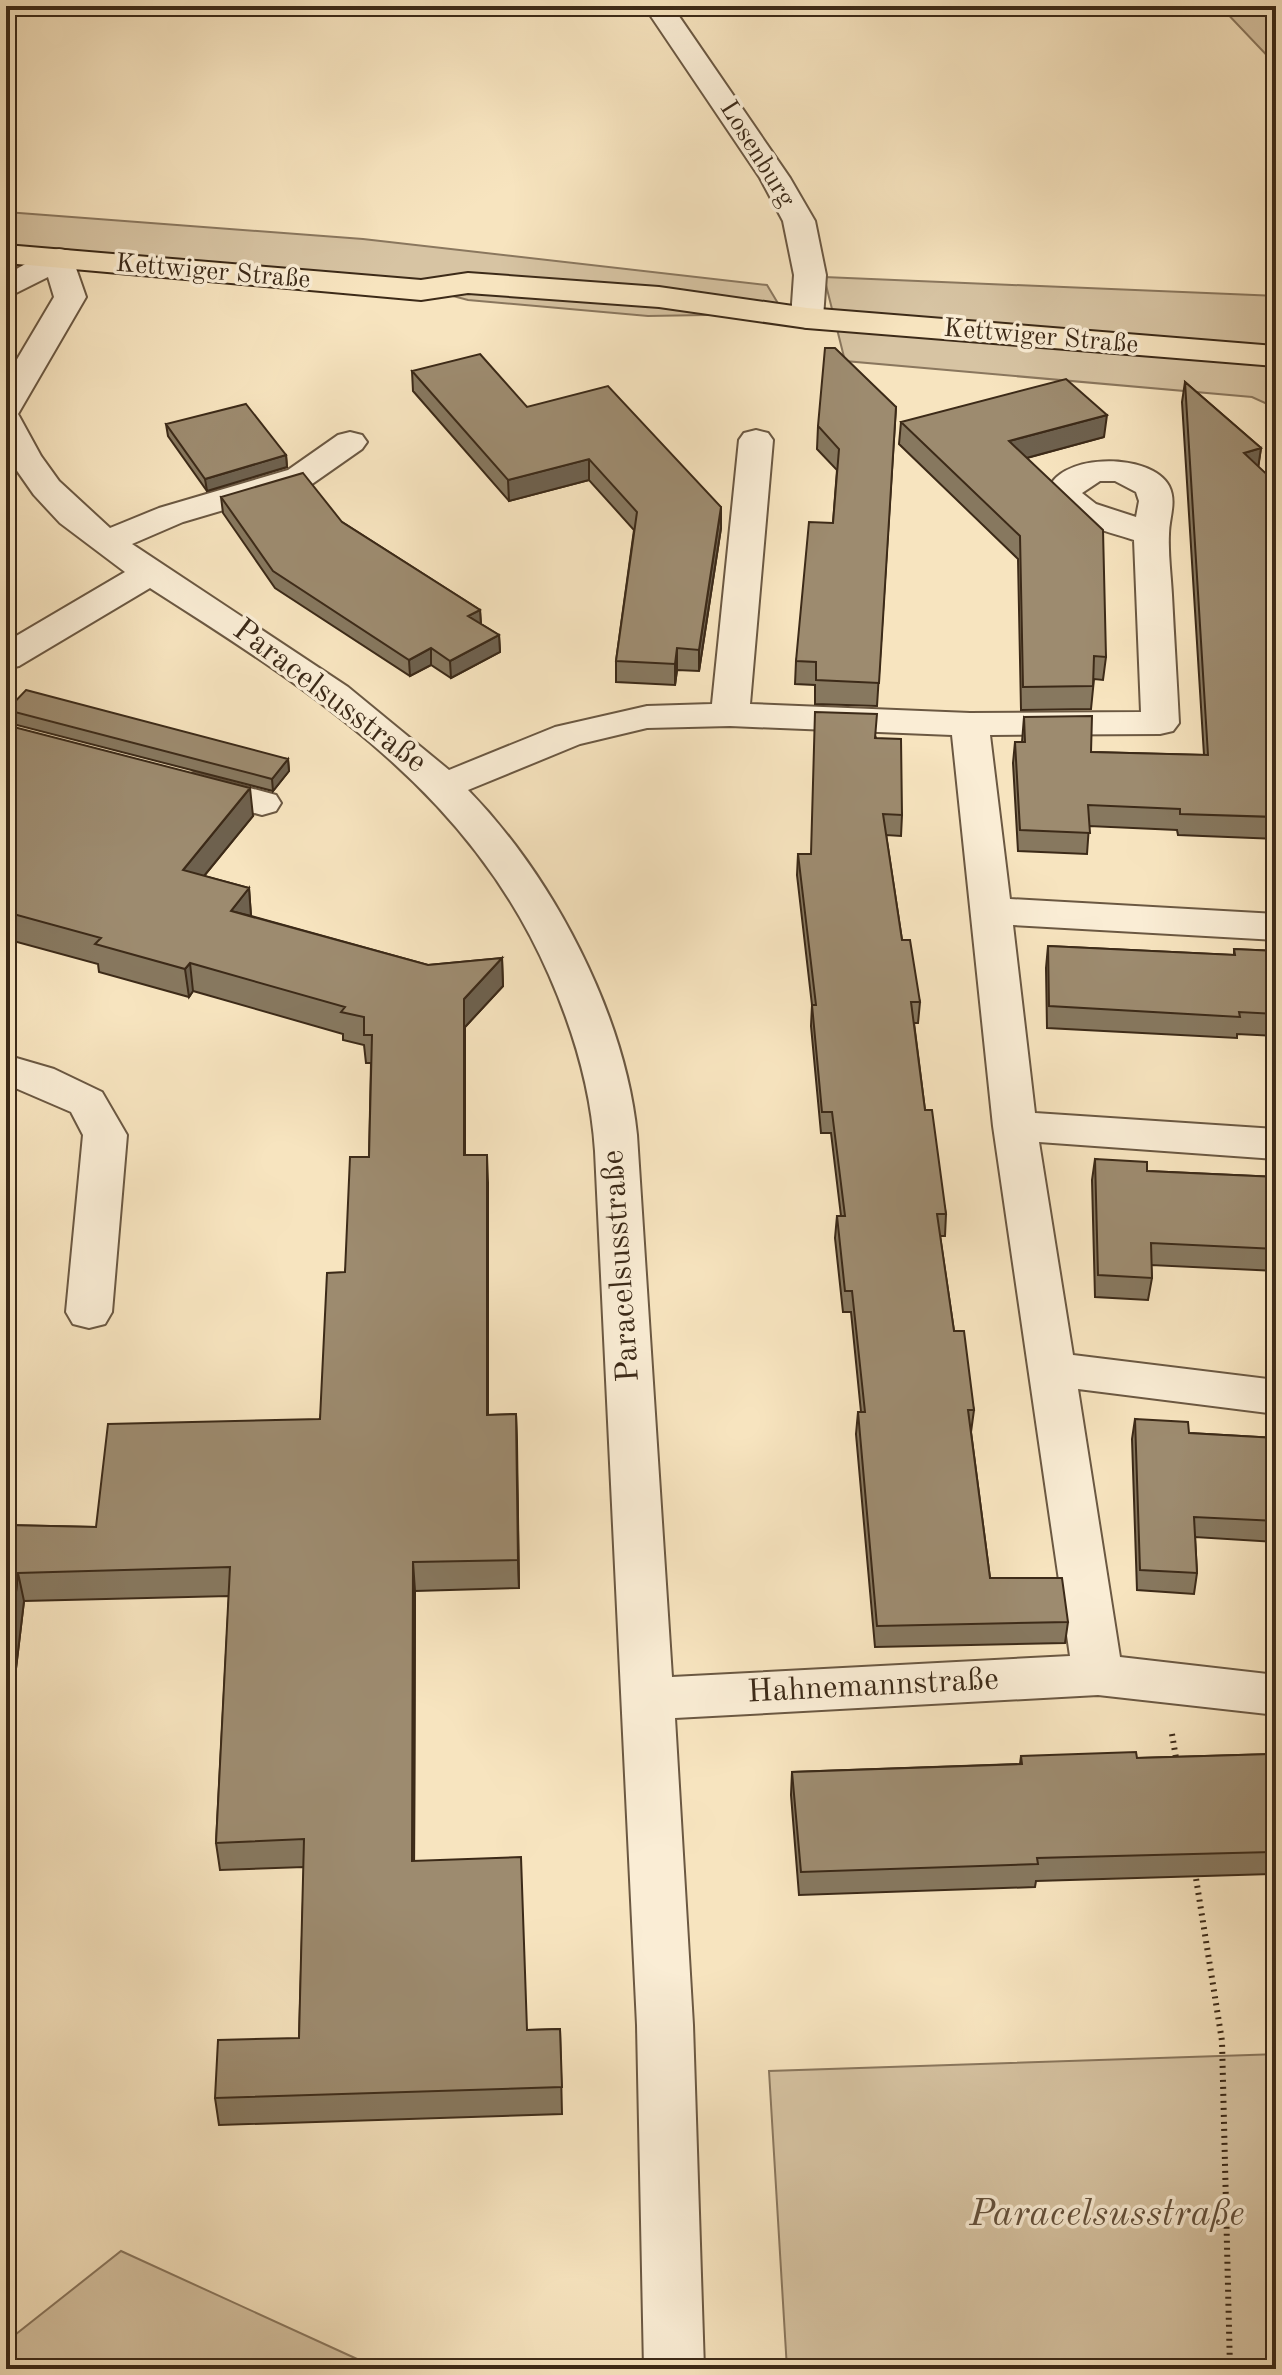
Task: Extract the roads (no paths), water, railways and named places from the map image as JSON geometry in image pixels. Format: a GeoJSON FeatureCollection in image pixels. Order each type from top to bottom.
{"type":"FeatureCollection","features":[{"type":"Feature","properties":{"kind":"main road","name":"Kettwiger Straße"},"geometry":{"type":"LineString","coordinates":[[6,254],[421,290],[460,304],[647,319],[807,318],[1276,356]]}},
{"type":"Feature","properties":{"kind":"street","name":"Losenburg"},"geometry":{"type":"LineString","coordinates":[[658,6],[775,178],[799,221],[810,275],[807,318]]}},
{"type":"Feature","properties":{"kind":"street"},"geometry":{"type":"LineString","coordinates":[[6,288],[59,258],[70,297],[6,407]]}},
{"type":"Feature","properties":{"kind":"street","name":"Paracelsusstraße"},"geometry":{"type":"LineString","coordinates":[[6,421],[20,455],[58,504],[151,573],[335,694],[395,740],[445,786],[525,888],[557,946],[589,1022],[612,1104],[665,2029],[674,2369]]}},
{"type":"Feature","properties":{"kind":"street"},"geometry":{"type":"LineString","coordinates":[[730,715],[756,440]]}},
{"type":"Feature","properties":{"kind":"street"},"geometry":{"type":"LineString","coordinates":[[108,542],[171,515],[300,477],[350,442]]}},
{"type":"Feature","properties":{"kind":"street"},"geometry":{"type":"LineString","coordinates":[[445,786],[568,735],[647,717],[730,715],[970,724],[1160,723],[1151,534]]}},
{"type":"Feature","properties":{"kind":"street"},"geometry":{"type":"LineString","coordinates":[[6,658],[151,573]]}},
{"type":"Feature","properties":{"kind":"street"},"geometry":{"type":"LineString","coordinates":[[970,724],[1015,1126],[1098,1675]]}},
{"type":"Feature","properties":{"kind":"street"},"geometry":{"type":"LineString","coordinates":[[156,775],[262,803]]}},
{"type":"Feature","properties":{"kind":"street"},"geometry":{"type":"LineString","coordinates":[[989,911],[1276,927]]}},
{"type":"Feature","properties":{"kind":"street"},"geometry":{"type":"LineString","coordinates":[[6,1069],[39,1079],[87,1102],[105,1135],[89,1312]]}},
{"type":"Feature","properties":{"kind":"street"},"geometry":{"type":"LineString","coordinates":[[1015,1126],[1276,1144]]}},
{"type":"Feature","properties":{"kind":"street"},"geometry":{"type":"LineString","coordinates":[[1051,1369],[1276,1397]]}},
{"type":"Feature","properties":{"kind":"street","name":"Hahnemannstraße"},"geometry":{"type":"LineString","coordinates":[[648,1699],[1098,1675],[1276,1695]]}}]}
